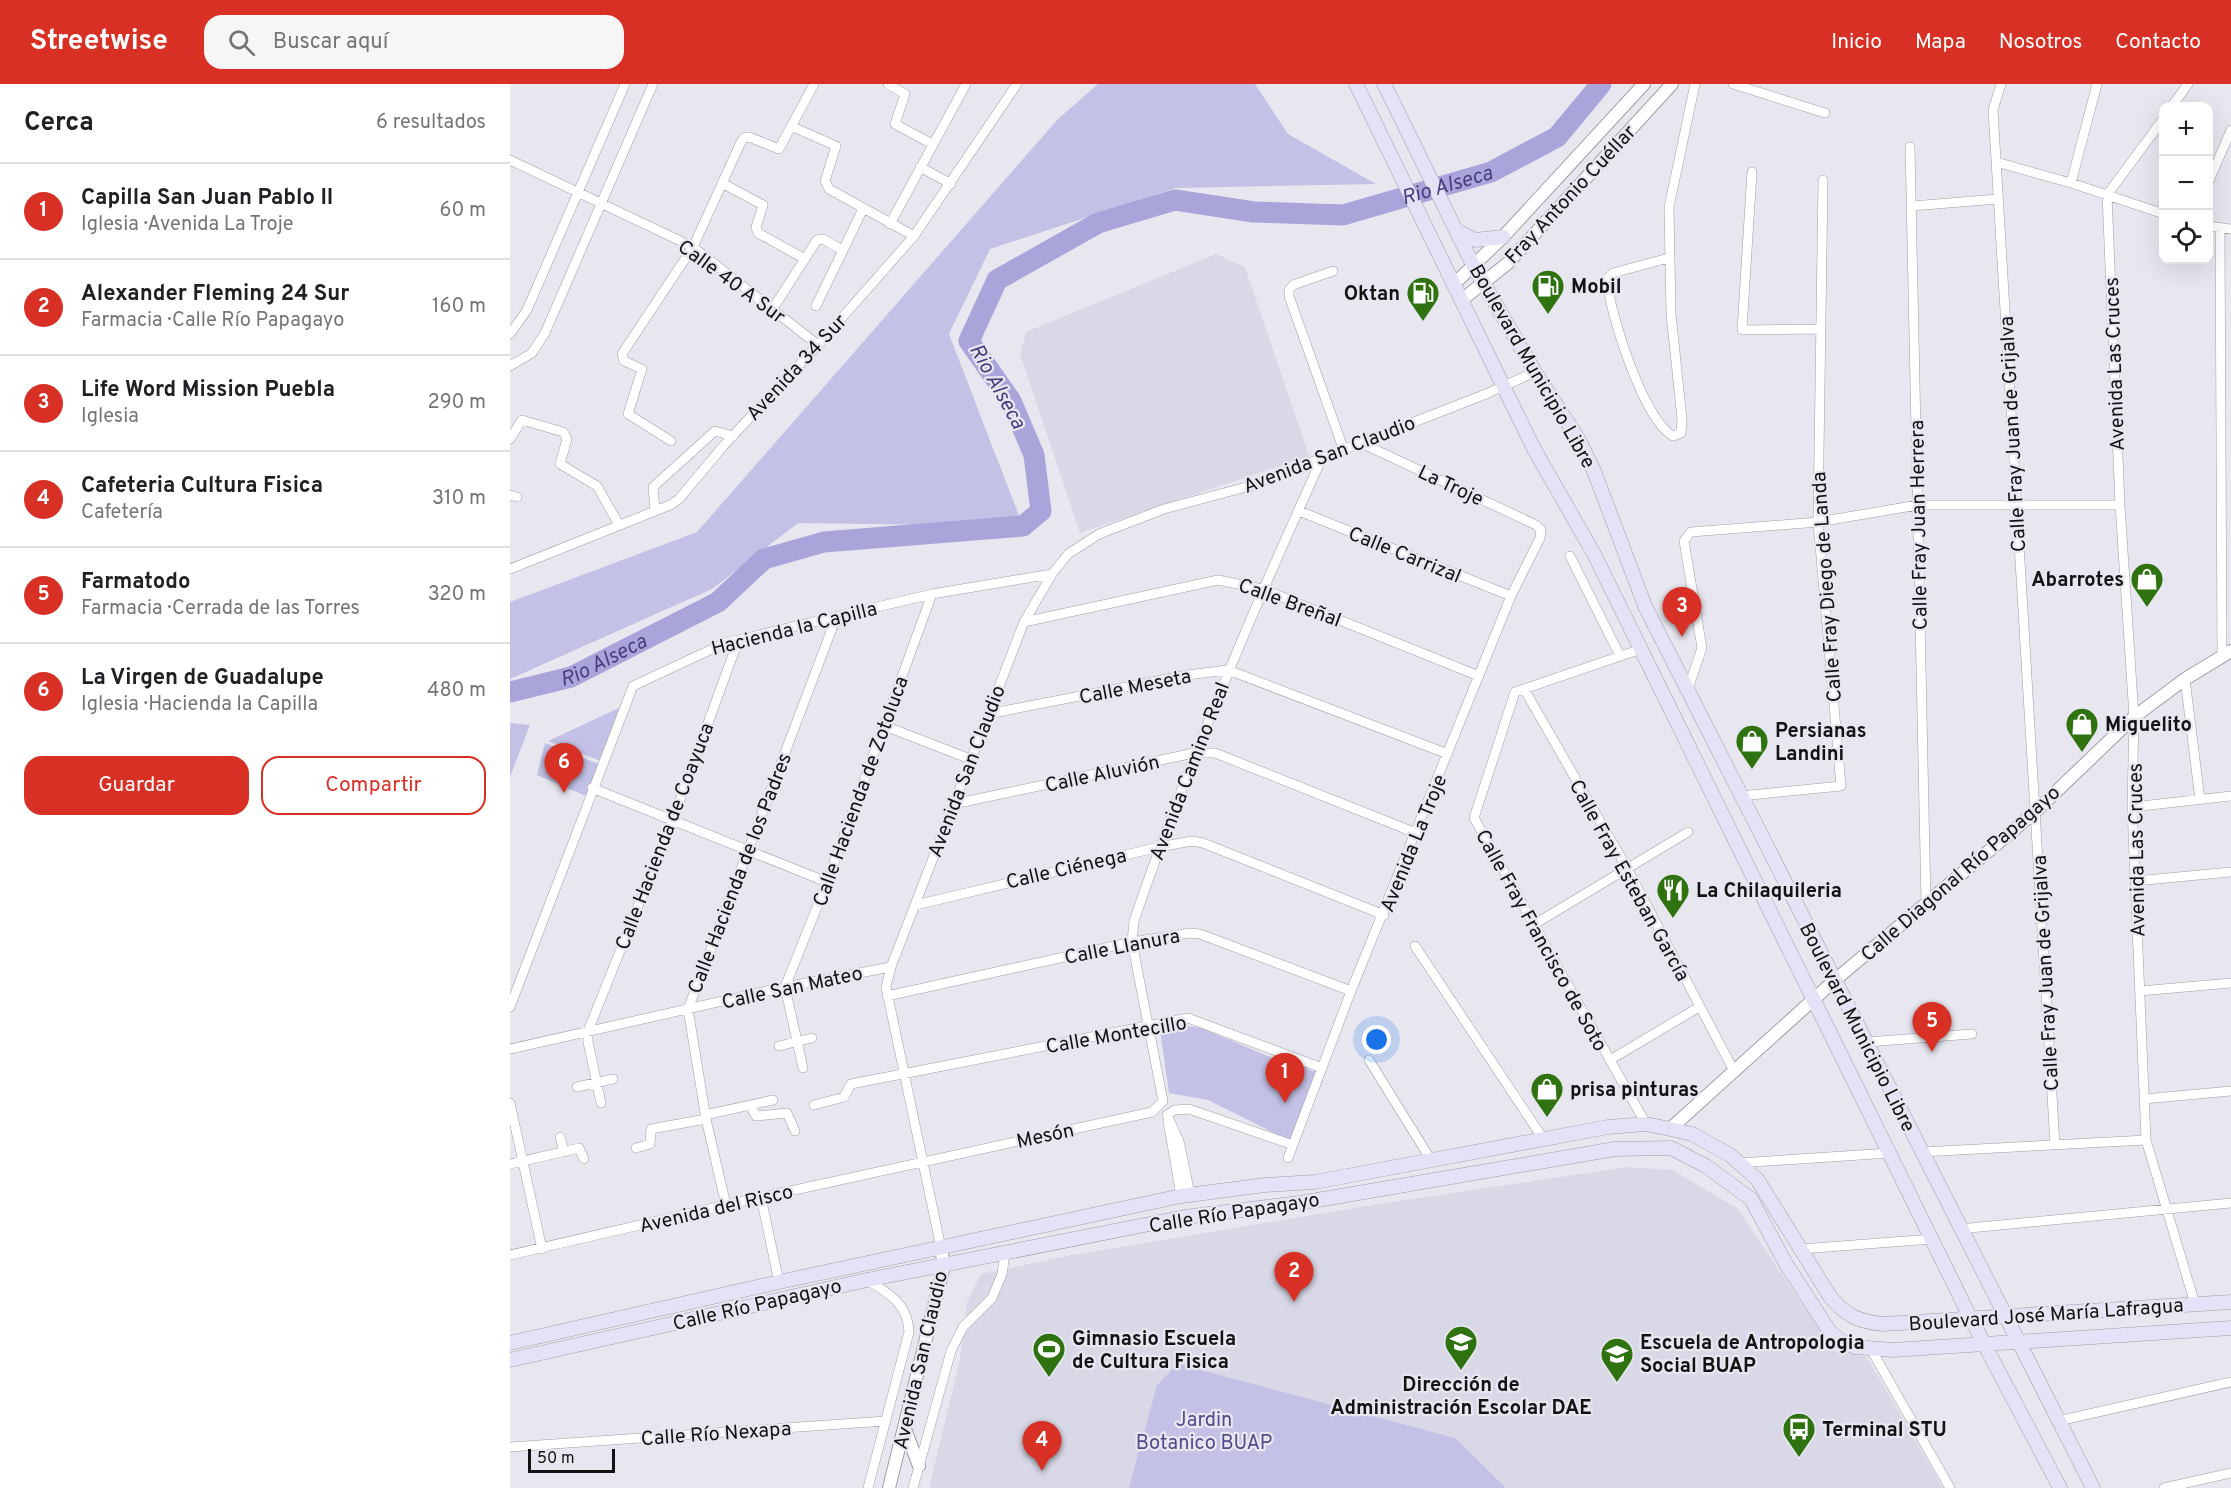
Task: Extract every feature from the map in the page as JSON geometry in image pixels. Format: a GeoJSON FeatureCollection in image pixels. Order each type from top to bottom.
{"type":"FeatureCollection","features":[{"type":"Feature","properties":{"kind":"main road","name":"Boulevard Municipio Libre"},"geometry":{"type":"LineString","coordinates":[[1356,84],[1553,485],[1594,554],[1970,1317],[2060,1488]]}},
{"type":"Feature","properties":{"kind":"main road","name":"Boulevard Municipio Libre"},"geometry":{"type":"LineString","coordinates":[[1384,84],[1474,267],[1535,372],[1579,440],[1594,471],[1645,606],[2016,1341],[2093,1488]]}},
{"type":"Feature","properties":{"kind":"main road"},"geometry":{"type":"LineString","coordinates":[[1457,231],[1474,240],[1486,241],[1503,237]]}},
{"type":"Feature","properties":{"kind":"main road","name":"Calle Río Papagayo"},"geometry":{"type":"LineString","coordinates":[[510,1343],[779,1282],[1185,1195],[1265,1185],[1315,1182],[1608,1127],[1646,1124],[1692,1134],[1738,1163],[1757,1179],[1831,1298],[1844,1313],[1861,1322]]}},
{"type":"Feature","properties":{"kind":"main road","name":"Calle Río Papagayo"},"geometry":{"type":"LineString","coordinates":[[510,1360],[867,1280],[1185,1217],[1300,1203],[1615,1149],[1671,1148],[1706,1166],[1751,1200],[1819,1318],[1841,1341],[1872,1351]]}},
{"type":"Feature","properties":{"kind":"main road","name":"Boulevard José María Lafragua"},"geometry":{"type":"LineString","coordinates":[[1861,1322],[1884,1324],[2231,1302]]}},
{"type":"Feature","properties":{"kind":"main road","name":"Boulevard José María Lafragua"},"geometry":{"type":"LineString","coordinates":[[1872,1351],[2231,1328]]}},
{"type":"Feature","properties":{"kind":"street"},"geometry":{"type":"LineString","coordinates":[[510,334],[528,310],[625,84]]}},
{"type":"Feature","properties":{"kind":"street"},"geometry":{"type":"LineString","coordinates":[[510,366],[532,353],[545,333],[653,84]]}},
{"type":"Feature","properties":{"kind":"street"},"geometry":{"type":"LineString","coordinates":[[671,441],[628,414],[642,369],[622,358],[693,248],[744,138],[779,149],[793,127],[814,84]]}},
{"type":"Feature","properties":{"kind":"street"},"geometry":{"type":"LineString","coordinates":[[888,84],[905,94],[895,124],[932,144]]}},
{"type":"Feature","properties":{"kind":"street"},"geometry":{"type":"LineString","coordinates":[[891,224],[966,84]]}},
{"type":"Feature","properties":{"kind":"street","name":"Avenida 34 Sur"},"geometry":{"type":"LineString","coordinates":[[510,569],[680,499],[733,436],[818,345],[914,236],[1017,84]]}},
{"type":"Feature","properties":{"kind":"street","name":"Fray Antonio Cuéllar"},"geometry":{"type":"LineString","coordinates":[[1455,283],[1503,237],[1644,84]]}},
{"type":"Feature","properties":{"kind":"street","name":"Fray Antonio Cuéllar"},"geometry":{"type":"LineString","coordinates":[[1463,299],[1508,263],[1672,84]]}},
{"type":"Feature","properties":{"kind":"street"},"geometry":{"type":"LineString","coordinates":[[1670,258],[1613,273],[1607,279],[1631,369],[1662,430],[1673,436],[1682,433],[1682,419],[1671,314],[1670,207],[1695,84]]}},
{"type":"Feature","properties":{"kind":"street"},"geometry":{"type":"LineString","coordinates":[[1733,84],[1826,113]]}},
{"type":"Feature","properties":{"kind":"street","name":"Calle Fray Juan de Grijalva"},"geometry":{"type":"LineString","coordinates":[[2001,84],[1993,110],[2055,1145]]}},
{"type":"Feature","properties":{"kind":"street"},"geometry":{"type":"LineString","coordinates":[[2071,183],[2097,84]]}},
{"type":"Feature","properties":{"kind":"street"},"geometry":{"type":"LineString","coordinates":[[2175,102],[2188,84]]}},
{"type":"Feature","properties":{"kind":"street"},"geometry":{"type":"LineString","coordinates":[[2108,195],[2159,124]]}},
{"type":"Feature","properties":{"kind":"street"},"geometry":{"type":"LineString","coordinates":[[793,127],[836,146],[825,185],[863,209],[914,236]]}},
{"type":"Feature","properties":{"kind":"street"},"geometry":{"type":"LineString","coordinates":[[2213,171],[2231,130]]}},
{"type":"Feature","properties":{"kind":"street","name":"Calle Fray Juan Herrera"},"geometry":{"type":"LineString","coordinates":[[1911,147],[1926,903]]}},
{"type":"Feature","properties":{"kind":"street","name":"Calle 40 A Sur"},"geometry":{"type":"LineString","coordinates":[[510,160],[693,248],[818,345]]}},
{"type":"Feature","properties":{"kind":"street"},"geometry":{"type":"LineString","coordinates":[[1996,162],[2071,183],[2159,213]]}},
{"type":"Feature","properties":{"kind":"street"},"geometry":{"type":"LineString","coordinates":[[920,167],[951,184]]}},
{"type":"Feature","properties":{"kind":"street"},"geometry":{"type":"LineString","coordinates":[[1752,172],[1742,330],[1819,328]]}},
{"type":"Feature","properties":{"kind":"street","name":"Calle Fray Diego de Landa"},"geometry":{"type":"LineString","coordinates":[[1741,796],[1841,786],[1818,522],[1819,328],[1823,180]]}},
{"type":"Feature","properties":{"kind":"street"},"geometry":{"type":"LineString","coordinates":[[722,183],[763,206],[756,227],[758,233],[805,259]]}},
{"type":"Feature","properties":{"kind":"street","name":"Avenida Las Cruces"},"geometry":{"type":"LineString","coordinates":[[2108,195],[2120,505],[2134,717],[2132,807],[2146,1140],[2195,1304]]}},
{"type":"Feature","properties":{"kind":"street"},"geometry":{"type":"LineString","coordinates":[[1912,206],[1998,199]]}},
{"type":"Feature","properties":{"kind":"street"},"geometry":{"type":"LineString","coordinates":[[816,306],[863,209]]}},
{"type":"Feature","properties":{"kind":"street"},"geometry":{"type":"LineString","coordinates":[[2213,227],[2231,229]]}},
{"type":"Feature","properties":{"kind":"street"},"geometry":{"type":"LineString","coordinates":[[2220,228],[2226,654]]}},
{"type":"Feature","properties":{"kind":"street"},"geometry":{"type":"LineString","coordinates":[[772,310],[820,238],[842,250]]}},
{"type":"Feature","properties":{"kind":"street"},"geometry":{"type":"LineString","coordinates":[[1333,270],[1293,285],[1289,290],[1289,296],[1343,448]]}},
{"type":"Feature","properties":{"kind":"street","name":"Avenida San Claudio"},"geometry":{"type":"LineString","coordinates":[[889,1488],[944,1266],[887,996],[891,967],[1024,622],[1052,574],[1068,554],[1099,534],[1164,509],[1250,486],[1535,372]]}},
{"type":"Feature","properties":{"kind":"street"},"geometry":{"type":"LineString","coordinates":[[510,439],[522,420],[566,435],[560,464],[597,486],[619,525]]}},
{"type":"Feature","properties":{"kind":"street"},"geometry":{"type":"LineString","coordinates":[[655,511],[653,487],[715,431],[733,436]]}},
{"type":"Feature","properties":{"kind":"street","name":"La Troje"},"geometry":{"type":"LineString","coordinates":[[1359,442],[1540,530]]}},
{"type":"Feature","properties":{"kind":"street","name":"Avenida Camino Real"},"geometry":{"type":"LineString","coordinates":[[1163,1101],[1132,942],[1134,921],[1194,753],[1262,589],[1323,456]]}},
{"type":"Feature","properties":{"kind":"street"},"geometry":{"type":"LineString","coordinates":[[1688,689],[1702,648],[1684,541],[1687,534],[1818,522],[1918,505],[2120,505]]}},
{"type":"Feature","properties":{"kind":"street","name":"Calle Carrizal"},"geometry":{"type":"LineString","coordinates":[[1299,511],[1511,596]]}},
{"type":"Feature","properties":{"kind":"street","name":"Avenida La Troje"},"geometry":{"type":"LineString","coordinates":[[1288,1158],[1352,991],[1511,596],[1540,538],[1540,530]]}},
{"type":"Feature","properties":{"kind":"street"},"geometry":{"type":"LineString","coordinates":[[1570,556],[1620,656]]}},
{"type":"Feature","properties":{"kind":"street","name":"Hacienda la Capilla"},"geometry":{"type":"LineString","coordinates":[[510,1007],[633,686],[711,648],[738,640],[932,594],[1052,574]]}},
{"type":"Feature","properties":{"kind":"street","name":"Calle Breñal"},"geometry":{"type":"LineString","coordinates":[[1024,622],[1218,580],[1236,581],[1262,589],[1479,676]]}},
{"type":"Feature","properties":{"kind":"street","name":"Calle Hacienda de Zotoluca"},"geometry":{"type":"LineString","coordinates":[[785,987],[827,882],[932,594]]}},
{"type":"Feature","properties":{"kind":"street","name":"Calle Hacienda de los Padres"},"geometry":{"type":"LineString","coordinates":[[726,1205],[705,1117],[688,1009],[836,618]]}},
{"type":"Feature","properties":{"kind":"street","name":"Calle Hacienda de Coayuca"},"geometry":{"type":"LineString","coordinates":[[588,1031],[673,819],[738,640]]}},
{"type":"Feature","properties":{"kind":"street"},"geometry":{"type":"LineString","coordinates":[[1524,689],[1641,649]]}},
{"type":"Feature","properties":{"kind":"street","name":"Calle Diagonal Río Papagayo"},"geometry":{"type":"LineString","coordinates":[[1670,1129],[1835,980],[2035,812],[2134,717],[2185,679],[2226,654]]}},
{"type":"Feature","properties":{"kind":"street","name":"Calle Meseta"},"geometry":{"type":"LineString","coordinates":[[988,714],[1187,675],[1228,670],[1448,754]]}},
{"type":"Feature","properties":{"kind":"street"},"geometry":{"type":"LineString","coordinates":[[2185,679],[2200,800]]}},
{"type":"Feature","properties":{"kind":"street","name":"Calle Fray Francisco de Soto"},"geometry":{"type":"LineString","coordinates":[[1524,689],[1515,692],[1474,818],[1646,1124]]}},
{"type":"Feature","properties":{"kind":"street","name":"Calle Fray Esteban García"},"geometry":{"type":"LineString","coordinates":[[1524,689],[1628,870],[1734,1071]]}},
{"type":"Feature","properties":{"kind":"street"},"geometry":{"type":"LineString","coordinates":[[885,726],[970,759]]}},
{"type":"Feature","properties":{"kind":"street","name":"Calle Aluvión"},"geometry":{"type":"LineString","coordinates":[[954,804],[1194,753],[1225,755],[1416,833]]}},
{"type":"Feature","properties":{"kind":"street"},"geometry":{"type":"LineString","coordinates":[[592,788],[749,848],[827,882]]}},
{"type":"Feature","properties":{"kind":"street"},"geometry":{"type":"LineString","coordinates":[[2132,807],[2231,796]]}},
{"type":"Feature","properties":{"kind":"street"},"geometry":{"type":"LineString","coordinates":[[1533,925],[1688,832]]}},
{"type":"Feature","properties":{"kind":"street","name":"Calle Ciénega"},"geometry":{"type":"LineString","coordinates":[[916,905],[1159,846],[1192,841],[1203,843],[1384,915]]}},
{"type":"Feature","properties":{"kind":"street"},"geometry":{"type":"LineString","coordinates":[[2135,881],[2231,872]]}},
{"type":"Feature","properties":{"kind":"street","name":"Calle Llanura"},"geometry":{"type":"LineString","coordinates":[[887,996],[1132,942],[1190,933],[1200,934],[1352,991]]}},
{"type":"Feature","properties":{"kind":"street"},"geometry":{"type":"LineString","coordinates":[[1416,946],[1544,1140]]}},
{"type":"Feature","properties":{"kind":"street","name":"Calle San Mateo"},"geometry":{"type":"LineString","coordinates":[[510,1049],[785,987],[891,967]]}},
{"type":"Feature","properties":{"kind":"street"},"geometry":{"type":"LineString","coordinates":[[2140,991],[2231,982]]}},
{"type":"Feature","properties":{"kind":"street"},"geometry":{"type":"LineString","coordinates":[[785,987],[803,1068]]}},
{"type":"Feature","properties":{"kind":"street"},"geometry":{"type":"LineString","coordinates":[[1610,1060],[1699,1007]]}},
{"type":"Feature","properties":{"kind":"street","name":"Calle Montecillo"},"geometry":{"type":"LineString","coordinates":[[814,1105],[844,1097],[851,1084],[1148,1025],[1196,1019],[1323,1068]]}},
{"type":"Feature","properties":{"kind":"street"},"geometry":{"type":"LineString","coordinates":[[588,1031],[588,1042],[601,1103]]}},
{"type":"Feature","properties":{"kind":"street"},"geometry":{"type":"LineString","coordinates":[[1867,1042],[1972,1034]]}},
{"type":"Feature","properties":{"kind":"street"},"geometry":{"type":"LineString","coordinates":[[779,1046],[812,1038]]}},
{"type":"Feature","properties":{"kind":"street"},"geometry":{"type":"LineString","coordinates":[[1369,1060],[1431,1160]]}},
{"type":"Feature","properties":{"kind":"street"},"geometry":{"type":"LineString","coordinates":[[577,1087],[613,1079]]}},
{"type":"Feature","properties":{"kind":"street"},"geometry":{"type":"LineString","coordinates":[[2144,1099],[2231,1091]]}},
{"type":"Feature","properties":{"kind":"street"},"geometry":{"type":"LineString","coordinates":[[636,1148],[650,1144],[649,1130],[773,1100]]}},
{"type":"Feature","properties":{"kind":"street","name":"Mesón"},"geometry":{"type":"LineString","coordinates":[[922,1162],[1152,1112],[1163,1101]]}},
{"type":"Feature","properties":{"kind":"street"},"geometry":{"type":"LineString","coordinates":[[510,1103],[542,1249]]}},
{"type":"Feature","properties":{"kind":"street"},"geometry":{"type":"LineString","coordinates":[[750,1105],[756,1116],[787,1113],[795,1131]]}},
{"type":"Feature","properties":{"kind":"street"},"geometry":{"type":"LineString","coordinates":[[1185,1195],[1179,1141],[1167,1115],[1175,1110],[1190,1109],[1293,1145]]}},
{"type":"Feature","properties":{"kind":"street"},"geometry":{"type":"LineString","coordinates":[[560,1137],[564,1152]]}},
{"type":"Feature","properties":{"kind":"street"},"geometry":{"type":"LineString","coordinates":[[1921,1152],[2146,1140]]}},
{"type":"Feature","properties":{"kind":"street"},"geometry":{"type":"LineString","coordinates":[[510,1164],[581,1149],[584,1159]]}},
{"type":"Feature","properties":{"kind":"street"},"geometry":{"type":"LineString","coordinates":[[1738,1163],[1890,1153]]}},
{"type":"Feature","properties":{"kind":"street","name":"Avenida del Risco"},"geometry":{"type":"LineString","coordinates":[[510,1256],[922,1162]]}},
{"type":"Feature","properties":{"kind":"street"},"geometry":{"type":"LineString","coordinates":[[761,1197],[779,1282]]}},
{"type":"Feature","properties":{"kind":"street"},"geometry":{"type":"LineString","coordinates":[[1959,1228],[2231,1203]]}},
{"type":"Feature","properties":{"kind":"street"},"geometry":{"type":"LineString","coordinates":[[1801,1249],[1932,1239]]}},
{"type":"Feature","properties":{"kind":"street","name":"Avenida San Claudio"},"geometry":{"type":"LineString","coordinates":[[913,1488],[955,1340],[963,1327],[992,1298],[1002,1274],[1005,1254]]}},
{"type":"Feature","properties":{"kind":"street","name":"Avenida San Claudio"},"geometry":{"type":"LineString","coordinates":[[867,1280],[896,1299],[908,1321],[909,1332],[868,1488]]}},
{"type":"Feature","properties":{"kind":"street"},"geometry":{"type":"LineString","coordinates":[[1872,1351],[1950,1488]]}},
{"type":"Feature","properties":{"kind":"street"},"geometry":{"type":"LineString","coordinates":[[2058,1421],[2231,1382]]}},
{"type":"Feature","properties":{"kind":"street","name":"Calle Río Nexapa"},"geometry":{"type":"LineString","coordinates":[[510,1447],[886,1421]]}},
{"type":"Feature","properties":{"kind":"street"},"geometry":{"type":"LineString","coordinates":[[905,1429],[919,1466]]}},
{"type":"Feature","properties":{"kind":"street"},"geometry":{"type":"LineString","coordinates":[[2164,1488],[2231,1473]]}},
{"type":"Feature","properties":{"kind":"shaded area"},"geometry":{"type":"Polygon","coordinates":[[[1216,254],[1245,267],[1309,456],[1080,533],[1020,354],[1026,332],[1216,254]]]}},
{"type":"Feature","properties":{"kind":"shaded area"},"geometry":{"type":"Polygon","coordinates":[[[1627,1167],[1672,1170],[1737,1208],[1834,1351],[1867,1357],[1943,1488],[929,1488],[960,1359],[967,1302],[981,1274],[1072,1255],[1373,1205],[1627,1167]]]}},
{"type":"Feature","properties":{"kind":"green space"},"geometry":{"type":"Polygon","coordinates":[[[1098,84],[1255,84],[1288,134],[1376,184],[1176,188],[990,249],[949,334],[1023,526],[798,523],[712,589],[510,679],[510,602],[697,532],[1058,119],[1098,84]]]}},
{"type":"Feature","properties":{"kind":"green space"},"geometry":{"type":"Polygon","coordinates":[[[619,708],[601,761],[548,741],[619,708]]]}},
{"type":"Feature","properties":{"kind":"green space"},"geometry":{"type":"Polygon","coordinates":[[[510,723],[530,725],[510,777],[510,723]]]}},
{"type":"Feature","properties":{"kind":"green space"},"geometry":{"type":"Polygon","coordinates":[[[545,743],[599,764],[586,796],[537,775],[545,743]]]}},
{"type":"Feature","properties":{"kind":"green space"},"geometry":{"type":"Polygon","coordinates":[[[1185,1026],[1201,1028],[1289,1065],[1297,1062],[1306,1066],[1308,1070],[1319,1072],[1323,1081],[1293,1140],[1279,1138],[1278,1135],[1208,1100],[1169,1093],[1160,1030],[1185,1026]]]}},
{"type":"Feature","properties":{"kind":"green space","name":"Jardin Botanico BUAP"},"geometry":{"type":"Polygon","coordinates":[[[1178,1364],[1455,1438],[1506,1488],[1129,1488],[1157,1385],[1178,1364]]]}},
{"type":"Feature","properties":{"kind":"waterway","name":"Rio Alseca"},"geometry":{"type":"LineString","coordinates":[[510,692],[571,677],[718,602],[764,559],[824,542],[1023,526],[1041,511],[1034,455],[1011,401],[969,341],[997,280],[1098,223],[1175,200],[1254,212],[1343,215],[1491,172],[1557,137],[1601,84]]}},
{"type":"Feature","properties":{"kind":"place","name":"Mobil"},"geometry":{"type":"Point","coordinates":[1548,315]}},
{"type":"Feature","properties":{"kind":"place","name":"Oktan"},"geometry":{"type":"Point","coordinates":[1423,322]}},
{"type":"Feature","properties":{"kind":"place","name":"Abarrotes"},"geometry":{"type":"Point","coordinates":[2147,608]}},
{"type":"Feature","properties":{"kind":"place","name":"Life Word Mission Puebla"},"geometry":{"type":"Point","coordinates":[1682,637]}},
{"type":"Feature","properties":{"kind":"place","name":"Miguelito"},"geometry":{"type":"Point","coordinates":[2082,753]}},
{"type":"Feature","properties":{"kind":"place","name":"Persianas Landini"},"geometry":{"type":"Point","coordinates":[1752,770]}},
{"type":"Feature","properties":{"kind":"place","name":"La Virgen de Guadalupe"},"geometry":{"type":"Point","coordinates":[564,793]}},
{"type":"Feature","properties":{"kind":"place","name":"La Chilaquileria"},"geometry":{"type":"Point","coordinates":[1673,919]}},
{"type":"Feature","properties":{"kind":"place","name":"Farmatodo"},"geometry":{"type":"Point","coordinates":[1932,1052]}},
{"type":"Feature","properties":{"kind":"place","name":"Capilla San Juan Pablo II"},"geometry":{"type":"Point","coordinates":[1285,1103]}},
{"type":"Feature","properties":{"kind":"place","name":"prisa pinturas"},"geometry":{"type":"Point","coordinates":[1547,1118]}},
{"type":"Feature","properties":{"kind":"place","name":"Alexander Fleming 24 Sur"},"geometry":{"type":"Point","coordinates":[1294,1302]}},
{"type":"Feature","properties":{"kind":"place","name":"Dirección de Administración Escolar DAE"},"geometry":{"type":"Point","coordinates":[1461,1371]}},
{"type":"Feature","properties":{"kind":"place","name":"Gimnasio Escuela de Cultura Fisica"},"geometry":{"type":"Point","coordinates":[1049,1378]}},
{"type":"Feature","properties":{"kind":"place","name":"Escuela de Antropologia Social BUAP"},"geometry":{"type":"Point","coordinates":[1617,1383]}},
{"type":"Feature","properties":{"kind":"place","name":"Terminal STU"},"geometry":{"type":"Point","coordinates":[1799,1458]}},
{"type":"Feature","properties":{"kind":"place","name":"Cafeteria Cultura Fisica"},"geometry":{"type":"Point","coordinates":[1042,1471]}}]}
